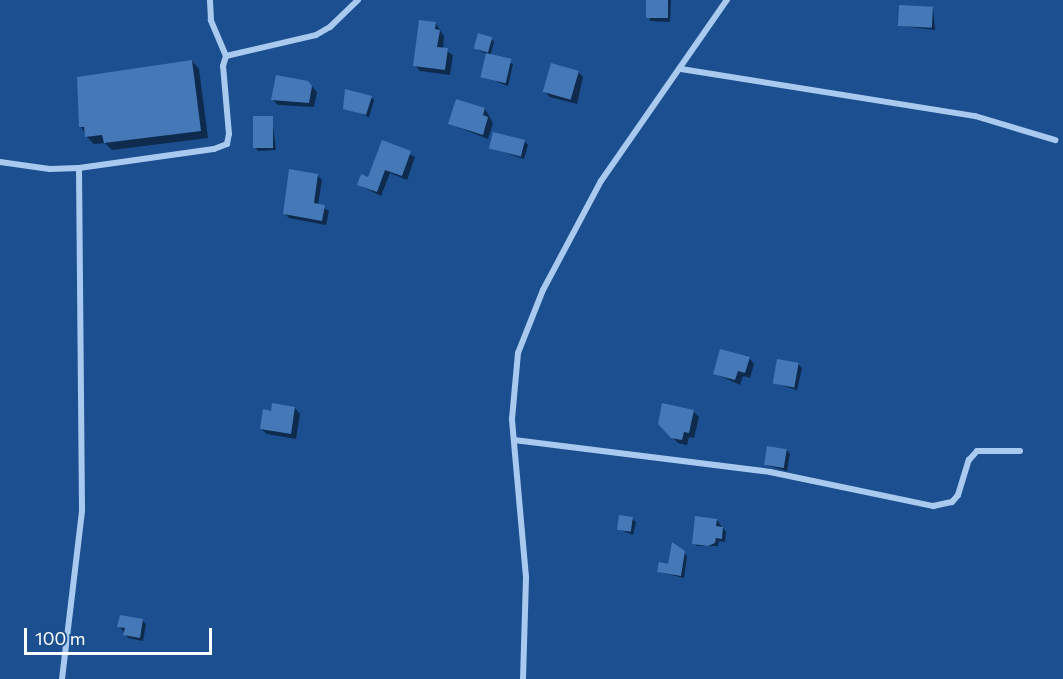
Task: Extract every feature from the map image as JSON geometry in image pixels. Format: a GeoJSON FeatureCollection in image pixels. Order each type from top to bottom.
{"type":"FeatureCollection","features":[{"type":"Feature","properties":{"kind":"street"},"geometry":{"type":"LineString","coordinates":[[0,162],[50,169],[79,168],[214,149],[227,144],[230,135],[223,66],[226,56],[211,20],[210,0]]}},
{"type":"Feature","properties":{"kind":"street"},"geometry":{"type":"LineString","coordinates":[[226,56],[316,35],[330,27],[358,0]]}},
{"type":"Feature","properties":{"kind":"street"},"geometry":{"type":"LineString","coordinates":[[523,679],[526,577],[514,440],[513,391],[518,353],[543,290],[601,181],[727,0]]}},
{"type":"Feature","properties":{"kind":"street"},"geometry":{"type":"LineString","coordinates":[[681,69],[975,116],[1055,140]]}},
{"type":"Feature","properties":{"kind":"street"},"geometry":{"type":"LineString","coordinates":[[62,679],[82,511],[79,168]]}},
{"type":"Feature","properties":{"kind":"street"},"geometry":{"type":"LineString","coordinates":[[514,440],[770,472],[933,506],[952,502],[958,495],[969,460],[977,451],[1020,451]]}},
{"type":"Feature","properties":{"kind":"building"},"geometry":{"type":"Polygon","coordinates":[[[646,0],[668,0],[668,18],[646,18],[646,0]]]}},
{"type":"Feature","properties":{"kind":"building"},"geometry":{"type":"Polygon","coordinates":[[[899,5],[933,7],[932,28],[898,26],[899,5]]]}},
{"type":"Feature","properties":{"kind":"building"},"geometry":{"type":"Polygon","coordinates":[[[419,20],[436,22],[435,29],[440,30],[437,47],[448,48],[445,70],[413,66],[419,20]]]}},
{"type":"Feature","properties":{"kind":"building"},"geometry":{"type":"Polygon","coordinates":[[[478,33],[492,37],[488,53],[474,48],[478,33]]]}},
{"type":"Feature","properties":{"kind":"building"},"geometry":{"type":"Polygon","coordinates":[[[486,53],[511,59],[506,83],[480,77],[486,53]]]}},
{"type":"Feature","properties":{"kind":"building"},"geometry":{"type":"Polygon","coordinates":[[[192,60],[201,131],[104,143],[102,135],[85,137],[84,127],[79,127],[77,77],[192,60]]]}},
{"type":"Feature","properties":{"kind":"building"},"geometry":{"type":"Polygon","coordinates":[[[551,63],[579,71],[571,100],[543,92],[551,63]]]}},
{"type":"Feature","properties":{"kind":"building"},"geometry":{"type":"Polygon","coordinates":[[[276,75],[308,81],[312,86],[309,103],[271,100],[276,75]]]}},
{"type":"Feature","properties":{"kind":"building"},"geometry":{"type":"Polygon","coordinates":[[[345,89],[372,96],[366,115],[343,109],[345,89]]]}},
{"type":"Feature","properties":{"kind":"building"},"geometry":{"type":"Polygon","coordinates":[[[456,99],[485,108],[483,115],[488,117],[483,135],[448,124],[456,99]]]}},
{"type":"Feature","properties":{"kind":"building"},"geometry":{"type":"Polygon","coordinates":[[[253,116],[273,116],[273,148],[253,148],[253,116]]]}},
{"type":"Feature","properties":{"kind":"building"},"geometry":{"type":"Polygon","coordinates":[[[493,132],[525,140],[521,156],[489,148],[493,132]]]}},
{"type":"Feature","properties":{"kind":"building"},"geometry":{"type":"Polygon","coordinates":[[[382,140],[411,151],[402,176],[385,170],[377,192],[357,185],[361,174],[368,177],[382,140]]]}},
{"type":"Feature","properties":{"kind":"building"},"geometry":{"type":"Polygon","coordinates":[[[289,169],[318,174],[314,203],[325,205],[322,221],[283,214],[289,169]]]}},
{"type":"Feature","properties":{"kind":"building"},"geometry":{"type":"Polygon","coordinates":[[[720,349],[750,357],[745,373],[738,371],[735,380],[713,374],[720,349]]]}},
{"type":"Feature","properties":{"kind":"building"},"geometry":{"type":"Polygon","coordinates":[[[777,359],[799,363],[794,387],[773,384],[777,359]]]}},
{"type":"Feature","properties":{"kind":"building"},"geometry":{"type":"Polygon","coordinates":[[[272,403],[295,407],[291,434],[260,429],[263,409],[271,411],[272,403]]]}},
{"type":"Feature","properties":{"kind":"building"},"geometry":{"type":"Polygon","coordinates":[[[662,403],[694,410],[689,433],[684,432],[682,440],[671,438],[658,424],[662,403]]]}},
{"type":"Feature","properties":{"kind":"building"},"geometry":{"type":"Polygon","coordinates":[[[767,446],[787,449],[784,468],[764,465],[767,446]]]}},
{"type":"Feature","properties":{"kind":"building"},"geometry":{"type":"Polygon","coordinates":[[[619,515],[633,517],[631,532],[617,530],[619,515]]]}},
{"type":"Feature","properties":{"kind":"building"},"geometry":{"type":"Polygon","coordinates":[[[695,516],[717,519],[716,526],[723,527],[722,539],[716,538],[715,543],[708,546],[692,544],[695,516]]]}},
{"type":"Feature","properties":{"kind":"building"},"geometry":{"type":"Polygon","coordinates":[[[672,542],[685,551],[681,576],[657,572],[659,562],[668,564],[672,542]]]}},
{"type":"Feature","properties":{"kind":"building"},"geometry":{"type":"Polygon","coordinates":[[[120,615],[143,619],[140,638],[123,635],[125,628],[117,627],[120,615]]]}}]}
